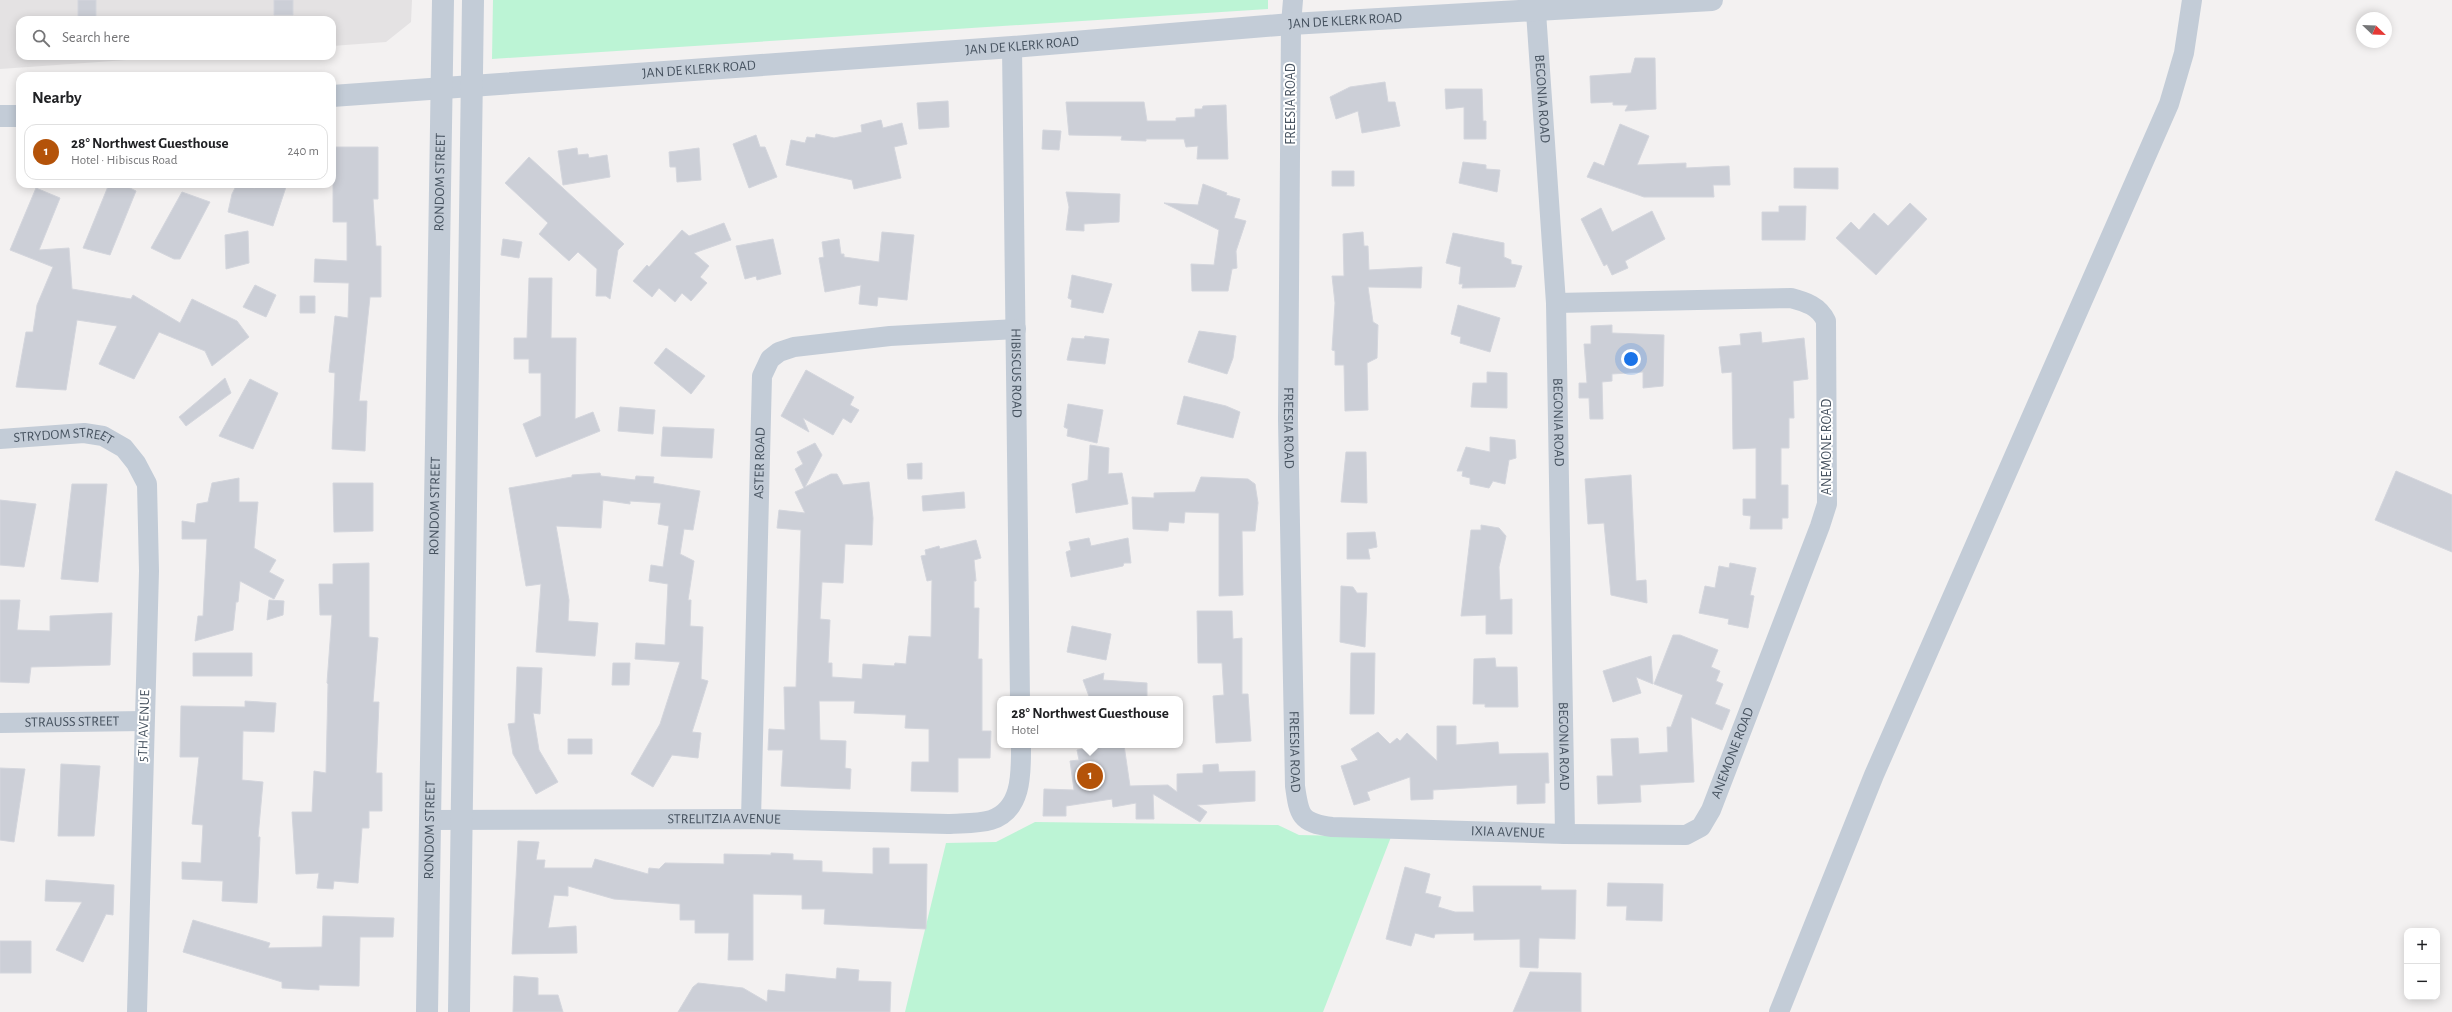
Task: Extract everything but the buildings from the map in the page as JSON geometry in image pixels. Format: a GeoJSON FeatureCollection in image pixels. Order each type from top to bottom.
{"type":"FeatureCollection","features":[{"type":"Feature","properties":{"kind":"street","name":"RONDOM STREET"},"geometry":{"type":"LineString","coordinates":[[426,1012],[443,0]]}},
{"type":"Feature","properties":{"kind":"street"},"geometry":{"type":"LineString","coordinates":[[459,1012],[463,820],[473,0]]}},
{"type":"Feature","properties":{"kind":"street","name":"FREESIA ROAD"},"geometry":{"type":"LineString","coordinates":[[1293,0],[1291,24],[1288,420],[1295,786],[1300,812],[1304,818],[1313,824]]}},
{"type":"Feature","properties":{"kind":"street","name":"JAN DE KLERK ROAD"},"geometry":{"type":"LineString","coordinates":[[336,96],[441,86],[1012,47],[1291,24],[1536,12],[1712,0]]}},
{"type":"Feature","properties":{"kind":"street"},"geometry":{"type":"LineString","coordinates":[[1779,1012],[1874,775],[2169,104],[2184,53],[2192,0]]}},
{"type":"Feature","properties":{"kind":"street","name":"BEGONIA ROAD"},"geometry":{"type":"LineString","coordinates":[[1536,12],[1556,303],[1565,834]]}},
{"type":"Feature","properties":{"kind":"street","name":"HIBISCUS ROAD"},"geometry":{"type":"LineString","coordinates":[[1012,47],[1020,696]]}},
{"type":"Feature","properties":{"kind":"street"},"geometry":{"type":"LineString","coordinates":[[0,116],[16,116]]}},
{"type":"Feature","properties":{"kind":"street","name":"ANEMONE ROAD"},"geometry":{"type":"LineString","coordinates":[[1556,303],[1792,298],[1814,306],[1823,314],[1826,321],[1828,422],[1825,509],[1711,810],[1701,827]]}},
{"type":"Feature","properties":{"kind":"street","name":"ASTER ROAD"},"geometry":{"type":"LineString","coordinates":[[751,819],[758,491],[762,376],[764,369],[774,356],[794,346],[890,336],[1016,329]]}},
{"type":"Feature","properties":{"kind":"street","name":"STRYDOM STREET"},"geometry":{"type":"LineString","coordinates":[[0,439],[84,433],[103,436],[124,448]]}},
{"type":"Feature","properties":{"kind":"street","name":"5TH AVENUE"},"geometry":{"type":"LineString","coordinates":[[124,448],[143,474],[148,496],[149,571],[137,1012]]}},
{"type":"Feature","properties":{"kind":"street","name":"STRAUSS STREET"},"geometry":{"type":"LineString","coordinates":[[0,723],[144,721]]}},
{"type":"Feature","properties":{"kind":"street","name":"STRELITZIA AVENUE"},"geometry":{"type":"LineString","coordinates":[[429,820],[751,819],[948,824],[977,822],[991,820],[998,816],[1012,803],[1020,785],[1021,748]]}},
{"type":"Feature","properties":{"kind":"street","name":"IXIA AVENUE"},"geometry":{"type":"LineString","coordinates":[[1313,824],[1332,827],[1565,834],[1686,835],[1701,827]]}},
{"type":"Feature","properties":{"kind":"shaded area"},"geometry":{"type":"Polygon","coordinates":[[[0,0],[412,0],[411,22],[386,42],[336,46],[336,16],[16,16],[16,60],[127,60],[0,69],[0,0]]]}},
{"type":"Feature","properties":{"kind":"green space"},"geometry":{"type":"Polygon","coordinates":[[[493,0],[1268,0],[1268,9],[492,59],[493,0]]]}},
{"type":"Feature","properties":{"kind":"green space"},"geometry":{"type":"Polygon","coordinates":[[[1035,822],[1278,825],[1299,835],[1391,837],[1323,1012],[905,1012],[946,843],[996,842],[1035,822]]]}},
{"type":"Feature","properties":{"kind":"place","name":"28° Northwest Guesthouse"},"geometry":{"type":"Point","coordinates":[1090,776]}}]}
